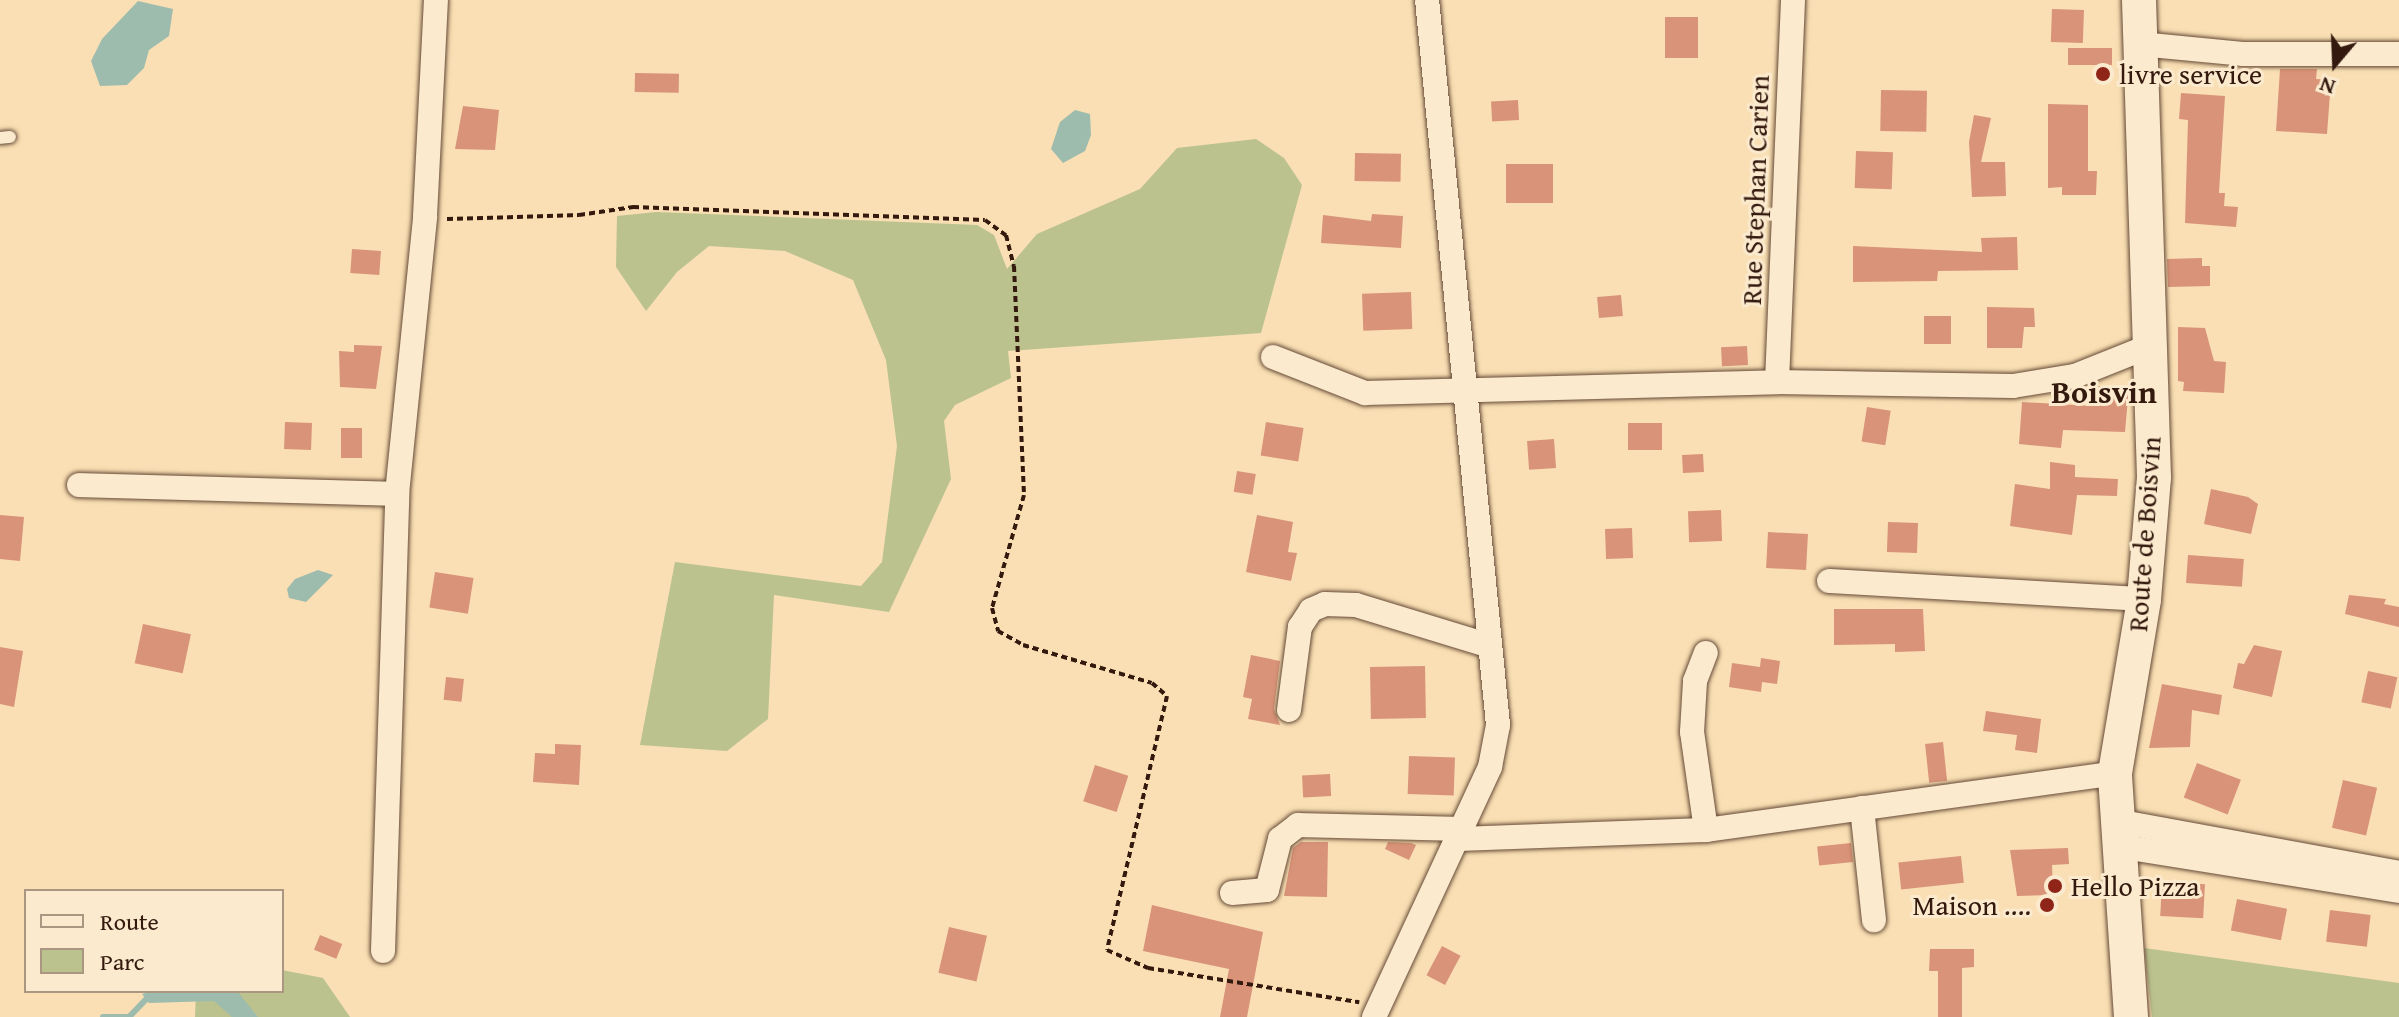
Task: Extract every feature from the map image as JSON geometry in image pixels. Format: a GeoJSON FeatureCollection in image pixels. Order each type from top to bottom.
{"type":"FeatureCollection","features":[{"type":"Feature","properties":{"kind":"main road","name":"Route de Boisvin"},"geometry":{"type":"LineString","coordinates":[[2131,1017],[2115,773],[2144,599],[2154,477],[2139,0]]}},
{"type":"Feature","properties":{"kind":"street"},"geometry":{"type":"LineString","coordinates":[[383,951],[397,494],[425,216],[436,0]]}},
{"type":"Feature","properties":{"kind":"street"},"geometry":{"type":"LineString","coordinates":[[1377,1011],[1490,767],[1498,725],[1487,645],[1467,391],[1427,0]]}},
{"type":"Feature","properties":{"kind":"street","name":"Rue Stephan Carien"},"geometry":{"type":"LineString","coordinates":[[1777,382],[1793,0]]}},
{"type":"Feature","properties":{"kind":"street"},"geometry":{"type":"LineString","coordinates":[[2140,44],[2243,54],[2399,54]]}},
{"type":"Feature","properties":{"kind":"street"},"geometry":{"type":"LineString","coordinates":[[1273,357],[1365,393],[1777,382],[2045,384],[2150,346]]}},
{"type":"Feature","properties":{"kind":"street"},"geometry":{"type":"LineString","coordinates":[[79,485],[397,494]]}},
{"type":"Feature","properties":{"kind":"street"},"geometry":{"type":"LineString","coordinates":[[1829,581],[2144,599]]}},
{"type":"Feature","properties":{"kind":"street"},"geometry":{"type":"LineString","coordinates":[[1289,710],[1300,627],[1311,610],[1325,604],[1356,605],[1487,645]]}},
{"type":"Feature","properties":{"kind":"street"},"geometry":{"type":"LineString","coordinates":[[1706,653],[1695,681],[1692,732],[1706,830]]}},
{"type":"Feature","properties":{"kind":"street"},"geometry":{"type":"LineString","coordinates":[[1232,893],[1267,890],[1276,847],[1298,825],[1459,834],[1706,830],[2115,773]]}},
{"type":"Feature","properties":{"kind":"street"},"geometry":{"type":"LineString","coordinates":[[1862,808],[1874,920]]}},
{"type":"Feature","properties":{"kind":"street"},"geometry":{"type":"LineString","coordinates":[[2117,834],[2399,873]]}},
{"type":"Feature","properties":{"kind":"street"},"geometry":{"type":"LineString","coordinates":[[2117,834],[2399,891]]}},
{"type":"Feature","properties":{"kind":"path"},"geometry":{"type":"LineString","coordinates":[[425,216],[463,221],[633,207],[985,220],[1006,235],[1014,266],[1024,495],[992,608],[998,631],[1023,645],[1152,683],[1167,696],[1107,950],[1148,968],[1377,1011]]}},
{"type":"Feature","properties":{"kind":"green space"},"geometry":{"type":"Polygon","coordinates":[[[1256,139],[1284,158],[1302,185],[1261,333],[1008,351],[1011,378],[955,405],[944,421],[951,479],[889,612],[774,595],[768,719],[727,751],[640,745],[675,562],[861,586],[882,562],[897,446],[886,360],[853,280],[785,251],[709,246],[677,272],[646,311],[616,267],[617,216],[656,212],[977,225],[994,235],[1007,269],[1037,234],[1140,189],[1177,148],[1256,139]]]}},
{"type":"Feature","properties":{"kind":"green space"},"geometry":{"type":"Polygon","coordinates":[[[2144,948],[2399,983],[2399,1017],[2152,1017],[2144,948]]]}},
{"type":"Feature","properties":{"kind":"green space"},"geometry":{"type":"Polygon","coordinates":[[[284,970],[323,978],[350,1017],[195,1017],[196,993],[284,993],[284,970]]]}},
{"type":"Feature","properties":{"kind":"shaded area"},"geometry":{"type":"Polygon","coordinates":[[[138,1],[173,9],[169,36],[149,50],[144,68],[127,85],[100,86],[91,61],[102,39],[138,1]]]}},
{"type":"Feature","properties":{"kind":"shaded area"},"geometry":{"type":"Polygon","coordinates":[[[1075,110],[1090,114],[1091,135],[1085,151],[1063,163],[1051,149],[1060,122],[1075,110]]]}},
{"type":"Feature","properties":{"kind":"shaded area"},"geometry":{"type":"Polygon","coordinates":[[[318,570],[333,575],[306,602],[289,598],[287,589],[295,579],[318,570]]]}},
{"type":"Feature","properties":{"kind":"shaded area"},"geometry":{"type":"Polygon","coordinates":[[[239,993],[258,1017],[232,1017],[214,1001],[149,1003],[142,994],[239,993]]]}},
{"type":"Feature","properties":{"kind":"building"},"geometry":{"type":"Polygon","coordinates":[[[2052,9],[2084,10],[2083,43],[2051,42],[2052,9]]]}},
{"type":"Feature","properties":{"kind":"building"},"geometry":{"type":"Polygon","coordinates":[[[1665,17],[1698,17],[1698,58],[1665,58],[1665,17]]]}},
{"type":"Feature","properties":{"kind":"building"},"geometry":{"type":"Polygon","coordinates":[[[2068,48],[2112,48],[2112,65],[2068,65],[2068,48]]]}},
{"type":"Feature","properties":{"kind":"building"},"geometry":{"type":"Polygon","coordinates":[[[2280,69],[2317,69],[2316,79],[2331,80],[2327,134],[2276,131],[2280,69]]]}},
{"type":"Feature","properties":{"kind":"building"},"geometry":{"type":"Polygon","coordinates":[[[635,73],[679,74],[679,93],[635,92],[635,73]]]}},
{"type":"Feature","properties":{"kind":"building"},"geometry":{"type":"Polygon","coordinates":[[[1881,90],[1927,91],[1926,132],[1880,131],[1881,90]]]}},
{"type":"Feature","properties":{"kind":"building"},"geometry":{"type":"Polygon","coordinates":[[[2181,93],[2225,96],[2219,193],[2225,193],[2224,206],[2238,207],[2236,227],[2185,223],[2188,120],[2179,119],[2181,93]]]}},
{"type":"Feature","properties":{"kind":"building"},"geometry":{"type":"Polygon","coordinates":[[[1518,100],[1519,120],[1492,121],[1491,101],[1518,100]]]}},
{"type":"Feature","properties":{"kind":"building"},"geometry":{"type":"Polygon","coordinates":[[[2048,104],[2088,105],[2088,171],[2097,171],[2096,195],[2062,195],[2062,187],[2048,188],[2048,104]]]}},
{"type":"Feature","properties":{"kind":"building"},"geometry":{"type":"Polygon","coordinates":[[[463,106],[499,110],[495,150],[455,149],[463,106]]]}},
{"type":"Feature","properties":{"kind":"building"},"geometry":{"type":"Polygon","coordinates":[[[1974,115],[1991,118],[1981,162],[2005,162],[2006,196],[1972,197],[1969,142],[1974,115]]]}},
{"type":"Feature","properties":{"kind":"building"},"geometry":{"type":"Polygon","coordinates":[[[1856,151],[1893,152],[1892,189],[1855,188],[1856,151]]]}},
{"type":"Feature","properties":{"kind":"building"},"geometry":{"type":"Polygon","coordinates":[[[1355,153],[1401,154],[1401,182],[1355,181],[1355,153]]]}},
{"type":"Feature","properties":{"kind":"building"},"geometry":{"type":"Polygon","coordinates":[[[1506,164],[1553,164],[1553,203],[1506,203],[1506,164]]]}},
{"type":"Feature","properties":{"kind":"building"},"geometry":{"type":"Polygon","coordinates":[[[1372,214],[1403,216],[1401,248],[1321,243],[1323,215],[1371,221],[1372,214]]]}},
{"type":"Feature","properties":{"kind":"building"},"geometry":{"type":"Polygon","coordinates":[[[2017,237],[2018,270],[1938,271],[1937,281],[1853,282],[1853,246],[1982,252],[1981,238],[2017,237]]]}},
{"type":"Feature","properties":{"kind":"building"},"geometry":{"type":"Polygon","coordinates":[[[352,249],[381,251],[379,275],[350,273],[352,249]]]}},
{"type":"Feature","properties":{"kind":"building"},"geometry":{"type":"Polygon","coordinates":[[[2202,258],[2202,266],[2210,266],[2210,286],[2168,287],[2167,259],[2202,258]]]}},
{"type":"Feature","properties":{"kind":"building"},"geometry":{"type":"Polygon","coordinates":[[[1411,292],[1412,329],[1363,331],[1362,294],[1411,292]]]}},
{"type":"Feature","properties":{"kind":"building"},"geometry":{"type":"Polygon","coordinates":[[[1621,295],[1623,316],[1599,318],[1597,297],[1621,295]]]}},
{"type":"Feature","properties":{"kind":"building"},"geometry":{"type":"Polygon","coordinates":[[[1987,307],[2034,308],[2035,327],[2024,327],[2022,348],[1987,348],[1987,307]]]}},
{"type":"Feature","properties":{"kind":"building"},"geometry":{"type":"Polygon","coordinates":[[[1924,316],[1951,316],[1951,344],[1924,344],[1924,316]]]}},
{"type":"Feature","properties":{"kind":"building"},"geometry":{"type":"Polygon","coordinates":[[[2178,327],[2205,328],[2214,361],[2226,362],[2224,393],[2183,391],[2184,382],[2178,381],[2178,327]]]}},
{"type":"Feature","properties":{"kind":"building"},"geometry":{"type":"Polygon","coordinates":[[[354,345],[382,346],[376,389],[340,387],[339,351],[354,352],[354,345]]]}},
{"type":"Feature","properties":{"kind":"building"},"geometry":{"type":"Polygon","coordinates":[[[1747,346],[1748,365],[1722,366],[1721,347],[1747,346]]]}},
{"type":"Feature","properties":{"kind":"building"},"geometry":{"type":"Polygon","coordinates":[[[2094,386],[2129,387],[2125,432],[2063,430],[2061,448],[2019,444],[2022,402],[2093,406],[2094,386]]]}},
{"type":"Feature","properties":{"kind":"building"},"geometry":{"type":"Polygon","coordinates":[[[1867,407],[1891,411],[1885,445],[1862,442],[1867,407]]]}},
{"type":"Feature","properties":{"kind":"building"},"geometry":{"type":"Polygon","coordinates":[[[285,422],[312,423],[311,450],[284,449],[285,422]]]}},
{"type":"Feature","properties":{"kind":"building"},"geometry":{"type":"Polygon","coordinates":[[[1266,422],[1304,428],[1298,462],[1261,456],[1266,422]]]}},
{"type":"Feature","properties":{"kind":"building"},"geometry":{"type":"Polygon","coordinates":[[[1628,423],[1662,423],[1662,450],[1628,450],[1628,423]]]}},
{"type":"Feature","properties":{"kind":"building"},"geometry":{"type":"Polygon","coordinates":[[[341,428],[362,428],[362,458],[341,458],[341,428]]]}},
{"type":"Feature","properties":{"kind":"building"},"geometry":{"type":"Polygon","coordinates":[[[1554,439],[1556,468],[1529,470],[1527,441],[1554,439]]]}},
{"type":"Feature","properties":{"kind":"building"},"geometry":{"type":"Polygon","coordinates":[[[1703,454],[1704,472],[1683,473],[1682,455],[1703,454]]]}},
{"type":"Feature","properties":{"kind":"building"},"geometry":{"type":"Polygon","coordinates":[[[2050,462],[2075,465],[2075,477],[2118,479],[2117,496],[2077,495],[2072,535],[2010,526],[2015,484],[2050,489],[2050,462]]]}},
{"type":"Feature","properties":{"kind":"building"},"geometry":{"type":"Polygon","coordinates":[[[1237,471],[1256,474],[1252,495],[1234,492],[1237,471]]]}},
{"type":"Feature","properties":{"kind":"building"},"geometry":{"type":"Polygon","coordinates":[[[2211,489],[2248,497],[2258,504],[2251,534],[2204,524],[2211,489]]]}},
{"type":"Feature","properties":{"kind":"building"},"geometry":{"type":"Polygon","coordinates":[[[1721,510],[1722,541],[1689,542],[1688,511],[1721,510]]]}},
{"type":"Feature","properties":{"kind":"building"},"geometry":{"type":"Polygon","coordinates":[[[0,515],[24,517],[20,561],[0,559],[0,515]]]}},
{"type":"Feature","properties":{"kind":"building"},"geometry":{"type":"Polygon","coordinates":[[[1257,515],[1293,522],[1288,552],[1297,553],[1291,581],[1246,572],[1257,515]]]}},
{"type":"Feature","properties":{"kind":"building"},"geometry":{"type":"Polygon","coordinates":[[[1888,522],[1918,523],[1917,553],[1887,552],[1888,522]]]}},
{"type":"Feature","properties":{"kind":"building"},"geometry":{"type":"Polygon","coordinates":[[[1632,528],[1633,558],[1606,559],[1605,529],[1632,528]]]}},
{"type":"Feature","properties":{"kind":"building"},"geometry":{"type":"Polygon","coordinates":[[[1768,532],[1808,534],[1806,570],[1766,568],[1768,532]]]}},
{"type":"Feature","properties":{"kind":"building"},"geometry":{"type":"Polygon","coordinates":[[[2188,555],[2244,559],[2242,587],[2186,583],[2188,555]]]}},
{"type":"Feature","properties":{"kind":"building"},"geometry":{"type":"Polygon","coordinates":[[[435,572],[474,578],[468,614],[429,608],[435,572]]]}},
{"type":"Feature","properties":{"kind":"building"},"geometry":{"type":"Polygon","coordinates":[[[2349,595],[2386,599],[2384,604],[2399,607],[2399,627],[2345,614],[2349,595]]]}},
{"type":"Feature","properties":{"kind":"building"},"geometry":{"type":"Polygon","coordinates":[[[1834,609],[1923,609],[1925,651],[1895,652],[1895,644],[1834,645],[1834,609]]]}},
{"type":"Feature","properties":{"kind":"building"},"geometry":{"type":"Polygon","coordinates":[[[143,624],[191,634],[183,673],[135,663],[143,624]]]}},
{"type":"Feature","properties":{"kind":"building"},"geometry":{"type":"Polygon","coordinates":[[[2254,645],[2282,651],[2272,697],[2233,688],[2238,663],[2244,664],[2254,645]]]}},
{"type":"Feature","properties":{"kind":"building"},"geometry":{"type":"Polygon","coordinates":[[[0,647],[23,651],[14,707],[0,704],[0,647]]]}},
{"type":"Feature","properties":{"kind":"building"},"geometry":{"type":"Polygon","coordinates":[[[1251,655],[1280,661],[1274,709],[1280,725],[1248,719],[1252,699],[1243,697],[1251,655]]]}},
{"type":"Feature","properties":{"kind":"building"},"geometry":{"type":"Polygon","coordinates":[[[1761,658],[1780,661],[1777,684],[1762,682],[1761,692],[1729,687],[1732,663],[1760,667],[1761,658]]]}},
{"type":"Feature","properties":{"kind":"building"},"geometry":{"type":"Polygon","coordinates":[[[1425,666],[1426,718],[1371,719],[1370,667],[1425,666]]]}},
{"type":"Feature","properties":{"kind":"building"},"geometry":{"type":"Polygon","coordinates":[[[2368,671],[2397,677],[2391,709],[2361,702],[2368,671]]]}},
{"type":"Feature","properties":{"kind":"building"},"geometry":{"type":"Polygon","coordinates":[[[446,677],[464,679],[461,702],[444,700],[446,677]]]}},
{"type":"Feature","properties":{"kind":"building"},"geometry":{"type":"Polygon","coordinates":[[[2162,684],[2222,695],[2219,715],[2192,710],[2190,747],[2149,748],[2162,684]]]}},
{"type":"Feature","properties":{"kind":"building"},"geometry":{"type":"Polygon","coordinates":[[[1986,711],[2041,719],[2037,753],[2015,750],[2017,735],[1983,731],[1986,711]]]}},
{"type":"Feature","properties":{"kind":"building"},"geometry":{"type":"Polygon","coordinates":[[[1943,742],[1947,781],[1929,783],[1925,744],[1943,742]]]}},
{"type":"Feature","properties":{"kind":"building"},"geometry":{"type":"Polygon","coordinates":[[[555,744],[581,745],[579,785],[533,782],[535,753],[555,754],[555,744]]]}},
{"type":"Feature","properties":{"kind":"building"},"geometry":{"type":"Polygon","coordinates":[[[1409,756],[1455,758],[1454,796],[1408,794],[1409,756]]]}},
{"type":"Feature","properties":{"kind":"building"},"geometry":{"type":"Polygon","coordinates":[[[2197,763],[2241,780],[2228,814],[2184,798],[2197,763]]]}},
{"type":"Feature","properties":{"kind":"building"},"geometry":{"type":"Polygon","coordinates":[[[1095,765],[1128,776],[1117,812],[1083,801],[1095,765]]]}},
{"type":"Feature","properties":{"kind":"building"},"geometry":{"type":"Polygon","coordinates":[[[1330,774],[1331,796],[1303,797],[1302,775],[1330,774]]]}},
{"type":"Feature","properties":{"kind":"building"},"geometry":{"type":"Polygon","coordinates":[[[2343,780],[2377,788],[2366,836],[2332,828],[2343,780]]]}},
{"type":"Feature","properties":{"kind":"building"},"geometry":{"type":"Polygon","coordinates":[[[1301,842],[1328,842],[1327,897],[1284,896],[1293,848],[1301,842]]]}},
{"type":"Feature","properties":{"kind":"building"},"geometry":{"type":"Polygon","coordinates":[[[1388,842],[1416,845],[1409,860],[1385,849],[1388,842]]]}},
{"type":"Feature","properties":{"kind":"building"},"geometry":{"type":"Polygon","coordinates":[[[1851,843],[1853,862],[1819,865],[1817,847],[1851,843]]]}},
{"type":"Feature","properties":{"kind":"building"},"geometry":{"type":"Polygon","coordinates":[[[2068,848],[2069,864],[2052,865],[2053,895],[2017,896],[2010,850],[2068,848]]]}},
{"type":"Feature","properties":{"kind":"building"},"geometry":{"type":"Polygon","coordinates":[[[1961,856],[1964,883],[1901,889],[1898,863],[1961,856]]]}},
{"type":"Feature","properties":{"kind":"building"},"geometry":{"type":"Polygon","coordinates":[[[2162,882],[2205,884],[2203,918],[2160,916],[2162,882]]]}},
{"type":"Feature","properties":{"kind":"building"},"geometry":{"type":"Polygon","coordinates":[[[2237,899],[2287,909],[2281,940],[2231,930],[2237,899]]]}},
{"type":"Feature","properties":{"kind":"building"},"geometry":{"type":"Polygon","coordinates":[[[1152,905],[1263,932],[1247,1017],[1220,1017],[1229,969],[1143,951],[1152,905]]]}},
{"type":"Feature","properties":{"kind":"building"},"geometry":{"type":"Polygon","coordinates":[[[2330,910],[2371,915],[2367,947],[2326,942],[2330,910]]]}},
{"type":"Feature","properties":{"kind":"building"},"geometry":{"type":"Polygon","coordinates":[[[949,927],[987,936],[976,982],[938,973],[949,927]]]}},
{"type":"Feature","properties":{"kind":"building"},"geometry":{"type":"Polygon","coordinates":[[[320,935],[342,944],[336,959],[314,950],[320,935]]]}},
{"type":"Feature","properties":{"kind":"building"},"geometry":{"type":"Polygon","coordinates":[[[1442,946],[1461,956],[1445,985],[1427,975],[1442,946]]]}},
{"type":"Feature","properties":{"kind":"building"},"geometry":{"type":"Polygon","coordinates":[[[1930,949],[1974,949],[1974,967],[1962,968],[1962,1017],[1938,1017],[1938,971],[1929,971],[1930,949]]]}},
{"type":"Feature","properties":{"kind":"waterway"},"geometry":{"type":"LineString","coordinates":[[103,1017],[129,1017],[150,995]]}},
{"type":"Feature","properties":{"kind":"place","name":"livre service"},"geometry":{"type":"Point","coordinates":[2103,74]}},
{"type":"Feature","properties":{"kind":"place","name":"Hello Pizza"},"geometry":{"type":"Point","coordinates":[2055,886]}},
{"type":"Feature","properties":{"kind":"place","name":"Maison ...."},"geometry":{"type":"Point","coordinates":[2047,905]}},
{"type":"Feature","properties":{"kind":"district","name":"Boisvin"},"geometry":{"type":"Point","coordinates":[2104,392]}}]}
